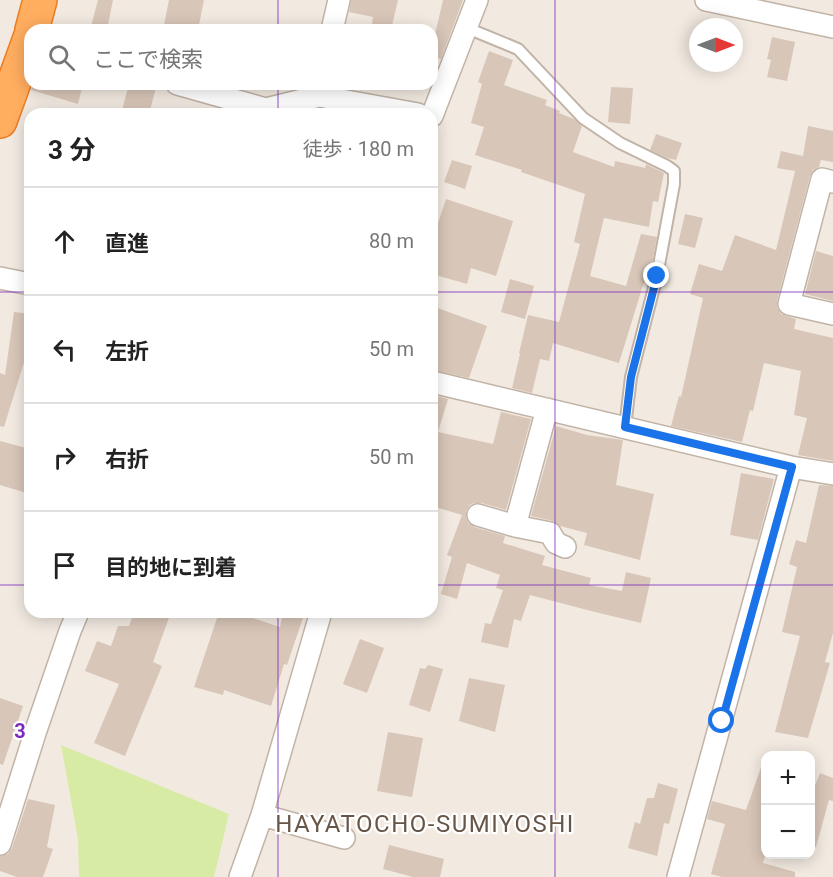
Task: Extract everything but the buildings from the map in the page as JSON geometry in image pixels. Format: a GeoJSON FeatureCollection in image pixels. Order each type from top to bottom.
{"type":"FeatureCollection","features":[{"type":"Feature","properties":{"kind":"highway"},"geometry":{"type":"LineString","coordinates":[[34,24],[40,0]]}},
{"type":"Feature","properties":{"kind":"highway"},"geometry":{"type":"LineString","coordinates":[[0,121],[24,55]]}},
{"type":"Feature","properties":{"kind":"street"},"geometry":{"type":"LineString","coordinates":[[333,24],[339,0]]}},
{"type":"Feature","properties":{"kind":"street"},"geometry":{"type":"LineString","coordinates":[[435,108],[477,0]]}},
{"type":"Feature","properties":{"kind":"street"},"geometry":{"type":"LineString","coordinates":[[706,0],[773,7],[833,27]]}},
{"type":"Feature","properties":{"kind":"street"},"geometry":{"type":"LineString","coordinates":[[197,90],[255,108]]}},
{"type":"Feature","properties":{"kind":"street"},"geometry":{"type":"LineString","coordinates":[[273,108],[320,90],[394,108]]}},
{"type":"Feature","properties":{"kind":"street"},"geometry":{"type":"LineString","coordinates":[[833,182],[822,179],[789,304],[833,315]]}},
{"type":"Feature","properties":{"kind":"street"},"geometry":{"type":"LineString","coordinates":[[0,278],[24,283]]}},
{"type":"Feature","properties":{"kind":"street"},"geometry":{"type":"LineString","coordinates":[[438,383],[792,467],[833,474]]}},
{"type":"Feature","properties":{"kind":"street"},"geometry":{"type":"LineString","coordinates":[[515,526],[548,409]]}},
{"type":"Feature","properties":{"kind":"street"},"geometry":{"type":"LineString","coordinates":[[678,877],[792,467]]}},
{"type":"Feature","properties":{"kind":"street"},"geometry":{"type":"LineString","coordinates":[[478,515],[550,533],[556,543],[566,547]]}},
{"type":"Feature","properties":{"kind":"street"},"geometry":{"type":"LineString","coordinates":[[0,844],[36,730],[75,618]]}},
{"type":"Feature","properties":{"kind":"street"},"geometry":{"type":"LineString","coordinates":[[240,877],[262,815],[319,618]]}},
{"type":"Feature","properties":{"kind":"street"},"geometry":{"type":"LineString","coordinates":[[262,815],[344,838]]}},
{"type":"Feature","properties":{"kind":"lane"},"geometry":{"type":"LineString","coordinates":[[467,28],[518,49],[583,118],[620,143],[674,171],[674,184],[657,276],[631,377],[625,427]]}},
{"type":"Feature","properties":{"kind":"green space"},"geometry":{"type":"Polygon","coordinates":[[[61,745],[229,814],[214,877],[79,877],[78,839],[61,745]]]}},
{"type":"Feature","properties":{"kind":"district","name":"HAYATOCHO-SUMIYOSHI"},"geometry":{"type":"Point","coordinates":[425,824]}},
{"type":"Feature","properties":{"kind":"route"},"geometry":{"type":"LineString","coordinates":[[657,276],[631,377],[625,427],[792,467],[722,721]]}}]}
